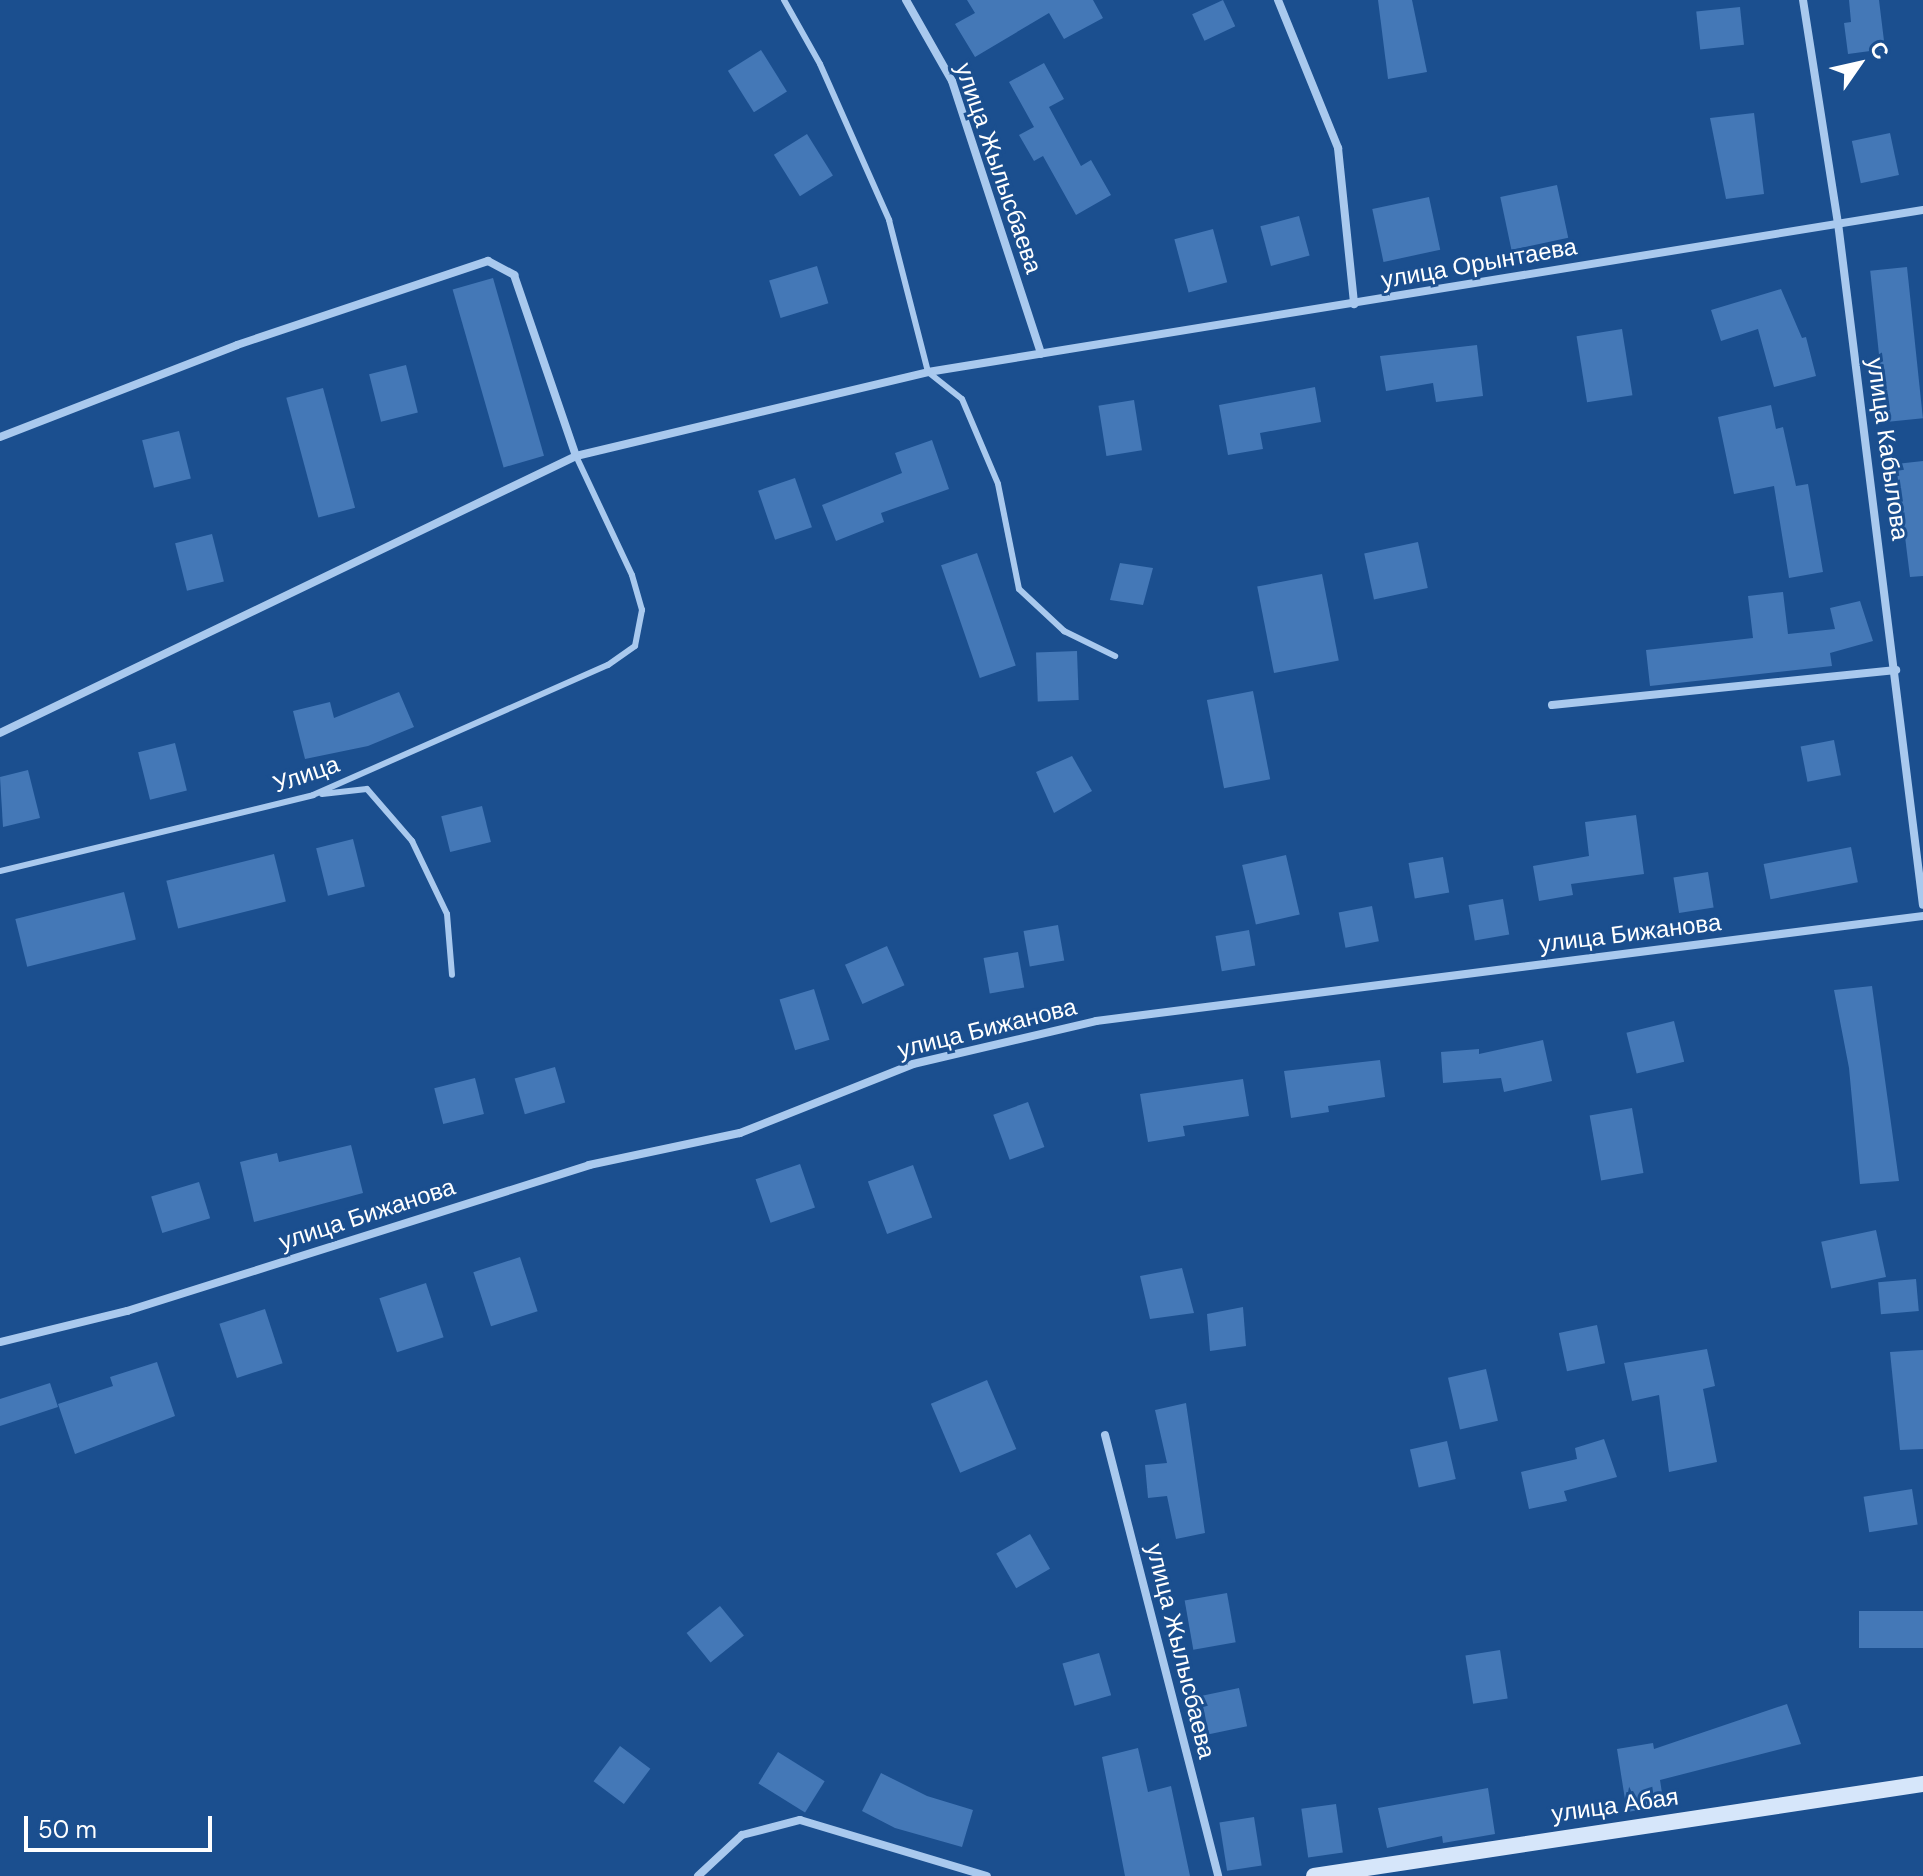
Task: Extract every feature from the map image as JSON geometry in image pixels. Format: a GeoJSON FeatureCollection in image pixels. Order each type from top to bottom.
{"type":"FeatureCollection","features":[{"type":"Feature","properties":{"kind":"street","name":"улица Жылысбаева"},"geometry":{"type":"LineString","coordinates":[[906,0],[952,81],[1041,354]]}},
{"type":"Feature","properties":{"kind":"street"},"geometry":{"type":"LineString","coordinates":[[1278,0],[1338,148],[1354,304]]}},
{"type":"Feature","properties":{"kind":"street","name":"улица Кабылова"},"geometry":{"type":"LineString","coordinates":[[1803,0],[1838,223],[1923,905]]}},
{"type":"Feature","properties":{"kind":"street","name":"улица Орынтаева"},"geometry":{"type":"LineString","coordinates":[[0,733],[576,456],[928,372],[1923,210]]}},
{"type":"Feature","properties":{"kind":"street"},"geometry":{"type":"LineString","coordinates":[[0,437],[237,345],[488,261],[514,275],[576,456]]}},
{"type":"Feature","properties":{"kind":"street"},"geometry":{"type":"LineString","coordinates":[[1552,705],[1896,670]]}},
{"type":"Feature","properties":{"kind":"street","name":"улица Бижанова"},"geometry":{"type":"LineString","coordinates":[[0,1342],[127,1311],[589,1165],[740,1133],[913,1064],[1096,1021],[1923,916]]}},
{"type":"Feature","properties":{"kind":"street","name":"улица Жылысбаева"},"geometry":{"type":"LineString","coordinates":[[1105,1435],[1218,1876]]}},
{"type":"Feature","properties":{"kind":"street","name":"улица Абая"},"geometry":{"type":"LineString","coordinates":[[1314,1876],[1923,1784]]}},
{"type":"Feature","properties":{"kind":"street"},"geometry":{"type":"LineString","coordinates":[[698,1876],[742,1835],[800,1820],[987,1876]]}},
{"type":"Feature","properties":{"kind":"lane"},"geometry":{"type":"LineString","coordinates":[[784,0],[820,64],[889,220],[928,372],[962,399],[998,484],[1019,589],[1064,631],[1115,656]]}},
{"type":"Feature","properties":{"kind":"lane","name":"Улица"},"geometry":{"type":"LineString","coordinates":[[0,871],[313,795],[608,665],[635,646],[642,610],[632,575],[576,456]]}},
{"type":"Feature","properties":{"kind":"lane"},"geometry":{"type":"LineString","coordinates":[[313,795],[367,789],[412,841],[447,914],[452,975]]}},
{"type":"Feature","properties":{"kind":"building"},"geometry":{"type":"Polygon","coordinates":[[[967,0],[1093,0],[1103,18],[1064,39],[1049,13],[975,57],[955,24],[975,13],[967,0]]]}},
{"type":"Feature","properties":{"kind":"building"},"geometry":{"type":"Polygon","coordinates":[[[1223,0],[1235,26],[1204,41],[1192,14],[1223,0]]]}},
{"type":"Feature","properties":{"kind":"building"},"geometry":{"type":"Polygon","coordinates":[[[1378,0],[1412,0],[1427,72],[1388,79],[1378,0]]]}},
{"type":"Feature","properties":{"kind":"building"},"geometry":{"type":"Polygon","coordinates":[[[1849,0],[1879,0],[1885,49],[1848,54],[1844,23],[1851,22],[1849,0]]]}},
{"type":"Feature","properties":{"kind":"building"},"geometry":{"type":"Polygon","coordinates":[[[1740,7],[1744,45],[1700,49],[1696,12],[1740,7]]]}},
{"type":"Feature","properties":{"kind":"building"},"geometry":{"type":"Polygon","coordinates":[[[761,50],[787,92],[754,112],[728,71],[761,50]]]}},
{"type":"Feature","properties":{"kind":"building"},"geometry":{"type":"Polygon","coordinates":[[[1044,63],[1064,99],[1049,107],[1081,166],[1091,160],[1111,195],[1076,215],[1043,156],[1034,161],[1019,135],[1034,127],[1009,82],[1044,63]]]}},
{"type":"Feature","properties":{"kind":"building"},"geometry":{"type":"Polygon","coordinates":[[[1754,113],[1764,194],[1726,199],[1710,118],[1754,113]]]}},
{"type":"Feature","properties":{"kind":"building"},"geometry":{"type":"Polygon","coordinates":[[[1890,133],[1899,175],[1861,183],[1852,141],[1890,133]]]}},
{"type":"Feature","properties":{"kind":"building"},"geometry":{"type":"Polygon","coordinates":[[[807,134],[833,176],[800,196],[774,155],[807,134]]]}},
{"type":"Feature","properties":{"kind":"building"},"geometry":{"type":"Polygon","coordinates":[[[1557,185],[1568,238],[1511,250],[1500,197],[1557,185]]]}},
{"type":"Feature","properties":{"kind":"building"},"geometry":{"type":"Polygon","coordinates":[[[1429,197],[1440,250],[1383,262],[1372,209],[1429,197]]]}},
{"type":"Feature","properties":{"kind":"building"},"geometry":{"type":"Polygon","coordinates":[[[1299,216],[1310,256],[1271,266],[1260,226],[1299,216]]]}},
{"type":"Feature","properties":{"kind":"building"},"geometry":{"type":"Polygon","coordinates":[[[1213,229],[1227,282],[1189,292],[1174,239],[1213,229]]]}},
{"type":"Feature","properties":{"kind":"building"},"geometry":{"type":"Polygon","coordinates":[[[817,266],[828,303],[781,318],[769,281],[817,266]]]}},
{"type":"Feature","properties":{"kind":"building"},"geometry":{"type":"Polygon","coordinates":[[[1907,267],[1923,418],[1886,422],[1870,271],[1907,267]]]}},
{"type":"Feature","properties":{"kind":"building"},"geometry":{"type":"Polygon","coordinates":[[[493,278],[544,456],[504,467],[453,290],[493,278]]]}},
{"type":"Feature","properties":{"kind":"building"},"geometry":{"type":"Polygon","coordinates":[[[1781,289],[1802,338],[1806,337],[1816,376],[1774,387],[1758,329],[1721,341],[1711,310],[1781,289]]]}},
{"type":"Feature","properties":{"kind":"building"},"geometry":{"type":"Polygon","coordinates":[[[1622,329],[1632,395],[1587,402],[1577,336],[1622,329]]]}},
{"type":"Feature","properties":{"kind":"building"},"geometry":{"type":"Polygon","coordinates":[[[1477,345],[1483,396],[1436,402],[1433,383],[1386,391],[1380,356],[1477,345]]]}},
{"type":"Feature","properties":{"kind":"building"},"geometry":{"type":"Polygon","coordinates":[[[406,365],[418,413],[381,422],[369,374],[406,365]]]}},
{"type":"Feature","properties":{"kind":"building"},"geometry":{"type":"Polygon","coordinates":[[[1315,387],[1321,422],[1260,433],[1263,449],[1228,455],[1219,405],[1315,387]]]}},
{"type":"Feature","properties":{"kind":"building"},"geometry":{"type":"Polygon","coordinates":[[[323,388],[355,508],[318,518],[286,398],[323,388]]]}},
{"type":"Feature","properties":{"kind":"building"},"geometry":{"type":"Polygon","coordinates":[[[1134,400],[1142,450],[1106,456],[1098,406],[1134,400]]]}},
{"type":"Feature","properties":{"kind":"building"},"geometry":{"type":"Polygon","coordinates":[[[1771,405],[1776,429],[1783,427],[1796,486],[1808,484],[1823,572],[1789,578],[1774,486],[1734,494],[1718,417],[1771,405]]]}},
{"type":"Feature","properties":{"kind":"building"},"geometry":{"type":"Polygon","coordinates":[[[179,431],[191,479],[154,488],[142,440],[179,431]]]}},
{"type":"Feature","properties":{"kind":"building"},"geometry":{"type":"Polygon","coordinates":[[[932,440],[949,489],[881,513],[884,522],[836,541],[822,505],[902,473],[895,453],[932,440]]]}},
{"type":"Feature","properties":{"kind":"building"},"geometry":{"type":"Polygon","coordinates":[[[1923,461],[1923,576],[1910,577],[1896,464],[1923,461]]]}},
{"type":"Feature","properties":{"kind":"building"},"geometry":{"type":"Polygon","coordinates":[[[795,478],[812,527],[775,540],[758,491],[795,478]]]}},
{"type":"Feature","properties":{"kind":"building"},"geometry":{"type":"Polygon","coordinates":[[[212,534],[224,582],[187,591],[175,543],[212,534]]]}},
{"type":"Feature","properties":{"kind":"building"},"geometry":{"type":"Polygon","coordinates":[[[1418,542],[1428,588],[1374,599],[1364,553],[1418,542]]]}},
{"type":"Feature","properties":{"kind":"building"},"geometry":{"type":"Polygon","coordinates":[[[977,553],[1016,666],[980,678],[941,565],[977,553]]]}},
{"type":"Feature","properties":{"kind":"building"},"geometry":{"type":"Polygon","coordinates":[[[1120,563],[1153,568],[1143,605],[1110,600],[1120,563]]]}},
{"type":"Feature","properties":{"kind":"building"},"geometry":{"type":"Polygon","coordinates":[[[1322,574],[1339,660],[1274,673],[1257,587],[1322,574]]]}},
{"type":"Feature","properties":{"kind":"building"},"geometry":{"type":"Polygon","coordinates":[[[1783,592],[1788,634],[1835,629],[1830,608],[1860,601],[1873,641],[1830,653],[1832,666],[1650,686],[1646,650],[1753,638],[1748,596],[1783,592]]]}},
{"type":"Feature","properties":{"kind":"building"},"geometry":{"type":"Polygon","coordinates":[[[1077,651],[1079,700],[1038,701],[1036,652],[1077,651]]]}},
{"type":"Feature","properties":{"kind":"building"},"geometry":{"type":"Polygon","coordinates":[[[1253,691],[1270,779],[1224,788],[1207,700],[1253,691]]]}},
{"type":"Feature","properties":{"kind":"building"},"geometry":{"type":"Polygon","coordinates":[[[399,692],[414,727],[368,746],[305,759],[293,711],[330,702],[334,718],[399,692]]]}},
{"type":"Feature","properties":{"kind":"building"},"geometry":{"type":"Polygon","coordinates":[[[1834,740],[1841,775],[1807,782],[1801,746],[1834,740]]]}},
{"type":"Feature","properties":{"kind":"building"},"geometry":{"type":"Polygon","coordinates":[[[175,743],[187,791],[150,800],[138,752],[175,743]]]}},
{"type":"Feature","properties":{"kind":"building"},"geometry":{"type":"Polygon","coordinates":[[[1072,756],[1092,791],[1054,813],[1036,772],[1072,756]]]}},
{"type":"Feature","properties":{"kind":"building"},"geometry":{"type":"Polygon","coordinates":[[[28,770],[40,818],[3,827],[0,777],[28,770]]]}},
{"type":"Feature","properties":{"kind":"building"},"geometry":{"type":"Polygon","coordinates":[[[482,806],[491,842],[450,852],[441,816],[482,806]]]}},
{"type":"Feature","properties":{"kind":"building"},"geometry":{"type":"Polygon","coordinates":[[[1636,815],[1644,874],[1571,884],[1573,895],[1539,901],[1533,866],[1589,856],[1585,822],[1636,815]]]}},
{"type":"Feature","properties":{"kind":"building"},"geometry":{"type":"Polygon","coordinates":[[[353,839],[365,887],[328,896],[316,848],[353,839]]]}},
{"type":"Feature","properties":{"kind":"building"},"geometry":{"type":"Polygon","coordinates":[[[1851,847],[1858,882],[1771,899],[1764,864],[1851,847]]]}},
{"type":"Feature","properties":{"kind":"building"},"geometry":{"type":"Polygon","coordinates":[[[274,854],[286,902],[178,928],[166,881],[274,854]]]}},
{"type":"Feature","properties":{"kind":"building"},"geometry":{"type":"Polygon","coordinates":[[[1286,855],[1300,914],[1256,925],[1242,865],[1286,855]]]}},
{"type":"Feature","properties":{"kind":"building"},"geometry":{"type":"Polygon","coordinates":[[[1443,857],[1449,892],[1415,899],[1409,863],[1443,857]]]}},
{"type":"Feature","properties":{"kind":"building"},"geometry":{"type":"Polygon","coordinates":[[[1708,872],[1714,908],[1679,913],[1673,877],[1708,872]]]}},
{"type":"Feature","properties":{"kind":"building"},"geometry":{"type":"Polygon","coordinates":[[[124,892],[136,940],[27,967],[15,919],[124,892]]]}},
{"type":"Feature","properties":{"kind":"building"},"geometry":{"type":"Polygon","coordinates":[[[1503,899],[1509,934],[1475,941],[1469,905],[1503,899]]]}},
{"type":"Feature","properties":{"kind":"building"},"geometry":{"type":"Polygon","coordinates":[[[1372,906],[1379,941],[1345,948],[1339,912],[1372,906]]]}},
{"type":"Feature","properties":{"kind":"building"},"geometry":{"type":"Polygon","coordinates":[[[1058,925],[1064,960],[1030,967],[1024,931],[1058,925]]]}},
{"type":"Feature","properties":{"kind":"building"},"geometry":{"type":"Polygon","coordinates":[[[1249,930],[1255,965],[1222,971],[1216,936],[1249,930]]]}},
{"type":"Feature","properties":{"kind":"building"},"geometry":{"type":"Polygon","coordinates":[[[887,946],[904,985],[862,1004],[845,965],[887,946]]]}},
{"type":"Feature","properties":{"kind":"building"},"geometry":{"type":"Polygon","coordinates":[[[1018,952],[1024,987],[990,994],[984,958],[1018,952]]]}},
{"type":"Feature","properties":{"kind":"building"},"geometry":{"type":"Polygon","coordinates":[[[1872,986],[1899,1181],[1860,1184],[1849,1068],[1834,990],[1872,986]]]}},
{"type":"Feature","properties":{"kind":"building"},"geometry":{"type":"Polygon","coordinates":[[[814,989],[829,1040],[795,1050],[780,1000],[814,989]]]}},
{"type":"Feature","properties":{"kind":"building"},"geometry":{"type":"Polygon","coordinates":[[[1674,1021],[1684,1062],[1637,1074],[1626,1033],[1674,1021]]]}},
{"type":"Feature","properties":{"kind":"building"},"geometry":{"type":"Polygon","coordinates":[[[1543,1040],[1552,1081],[1504,1092],[1501,1078],[1443,1083],[1441,1052],[1479,1049],[1479,1054],[1543,1040]]]}},
{"type":"Feature","properties":{"kind":"building"},"geometry":{"type":"Polygon","coordinates":[[[1380,1060],[1385,1097],[1328,1106],[1329,1112],[1291,1118],[1284,1071],[1380,1060]]]}},
{"type":"Feature","properties":{"kind":"building"},"geometry":{"type":"Polygon","coordinates":[[[555,1067],[565,1103],[525,1114],[515,1079],[555,1067]]]}},
{"type":"Feature","properties":{"kind":"building"},"geometry":{"type":"Polygon","coordinates":[[[475,1078],[484,1114],[443,1124],[434,1088],[475,1078]]]}},
{"type":"Feature","properties":{"kind":"building"},"geometry":{"type":"Polygon","coordinates":[[[1243,1079],[1249,1116],[1183,1126],[1185,1136],[1148,1142],[1140,1094],[1243,1079]]]}},
{"type":"Feature","properties":{"kind":"building"},"geometry":{"type":"Polygon","coordinates":[[[1028,1102],[1044,1147],[1010,1160],[993,1115],[1028,1102]]]}},
{"type":"Feature","properties":{"kind":"building"},"geometry":{"type":"Polygon","coordinates":[[[1632,1108],[1643,1173],[1601,1180],[1590,1115],[1632,1108]]]}},
{"type":"Feature","properties":{"kind":"building"},"geometry":{"type":"Polygon","coordinates":[[[351,1145],[363,1193],[254,1222],[240,1162],[277,1153],[279,1162],[351,1145]]]}},
{"type":"Feature","properties":{"kind":"building"},"geometry":{"type":"Polygon","coordinates":[[[800,1164],[815,1207],[771,1223],[756,1179],[800,1164]]]}},
{"type":"Feature","properties":{"kind":"building"},"geometry":{"type":"Polygon","coordinates":[[[913,1165],[932,1218],[887,1234],[868,1181],[913,1165]]]}},
{"type":"Feature","properties":{"kind":"building"},"geometry":{"type":"Polygon","coordinates":[[[199,1182],[210,1218],[162,1233],[151,1197],[199,1182]]]}},
{"type":"Feature","properties":{"kind":"building"},"geometry":{"type":"Polygon","coordinates":[[[1876,1230],[1886,1277],[1831,1289],[1821,1242],[1876,1230]]]}},
{"type":"Feature","properties":{"kind":"building"},"geometry":{"type":"Polygon","coordinates":[[[520,1257],[538,1311],[491,1326],[473,1272],[520,1257]]]}},
{"type":"Feature","properties":{"kind":"building"},"geometry":{"type":"Polygon","coordinates":[[[1182,1268],[1194,1313],[1150,1319],[1140,1276],[1182,1268]]]}},
{"type":"Feature","properties":{"kind":"building"},"geometry":{"type":"Polygon","coordinates":[[[1916,1279],[1919,1311],[1881,1314],[1878,1282],[1916,1279]]]}},
{"type":"Feature","properties":{"kind":"building"},"geometry":{"type":"Polygon","coordinates":[[[426,1283],[444,1337],[397,1352],[379,1298],[426,1283]]]}},
{"type":"Feature","properties":{"kind":"building"},"geometry":{"type":"Polygon","coordinates":[[[1243,1307],[1246,1346],[1210,1351],[1207,1314],[1243,1307]]]}},
{"type":"Feature","properties":{"kind":"building"},"geometry":{"type":"Polygon","coordinates":[[[265,1309],[283,1363],[237,1378],[219,1324],[265,1309]]]}},
{"type":"Feature","properties":{"kind":"building"},"geometry":{"type":"Polygon","coordinates":[[[1597,1325],[1605,1363],[1567,1371],[1559,1333],[1597,1325]]]}},
{"type":"Feature","properties":{"kind":"building"},"geometry":{"type":"Polygon","coordinates":[[[1707,1349],[1715,1386],[1703,1389],[1717,1462],[1669,1472],[1659,1395],[1632,1401],[1624,1363],[1707,1349]]]}},
{"type":"Feature","properties":{"kind":"building"},"geometry":{"type":"Polygon","coordinates":[[[1923,1350],[1923,1449],[1900,1450],[1890,1352],[1923,1350]]]}},
{"type":"Feature","properties":{"kind":"building"},"geometry":{"type":"Polygon","coordinates":[[[157,1362],[175,1416],[75,1454],[58,1404],[113,1386],[110,1377],[157,1362]]]}},
{"type":"Feature","properties":{"kind":"building"},"geometry":{"type":"Polygon","coordinates":[[[1486,1369],[1498,1421],[1460,1429],[1448,1378],[1486,1369]]]}},
{"type":"Feature","properties":{"kind":"building"},"geometry":{"type":"Polygon","coordinates":[[[987,1380],[1016,1449],[960,1473],[931,1404],[987,1380]]]}},
{"type":"Feature","properties":{"kind":"building"},"geometry":{"type":"Polygon","coordinates":[[[50,1383],[58,1407],[0,1426],[0,1399],[50,1383]]]}},
{"type":"Feature","properties":{"kind":"building"},"geometry":{"type":"Polygon","coordinates":[[[1186,1403],[1205,1533],[1176,1539],[1167,1496],[1148,1498],[1145,1465],[1167,1463],[1155,1410],[1186,1403]]]}},
{"type":"Feature","properties":{"kind":"building"},"geometry":{"type":"Polygon","coordinates":[[[1604,1439],[1617,1477],[1564,1491],[1567,1501],[1529,1509],[1521,1472],[1577,1459],[1575,1448],[1604,1439]]]}},
{"type":"Feature","properties":{"kind":"building"},"geometry":{"type":"Polygon","coordinates":[[[1447,1441],[1456,1479],[1419,1488],[1410,1450],[1447,1441]]]}},
{"type":"Feature","properties":{"kind":"building"},"geometry":{"type":"Polygon","coordinates":[[[1912,1489],[1918,1525],[1869,1532],[1864,1497],[1912,1489]]]}},
{"type":"Feature","properties":{"kind":"building"},"geometry":{"type":"Polygon","coordinates":[[[1030,1534],[1050,1569],[1016,1588],[996,1554],[1030,1534]]]}},
{"type":"Feature","properties":{"kind":"building"},"geometry":{"type":"Polygon","coordinates":[[[1227,1593],[1236,1642],[1193,1650],[1185,1600],[1227,1593]]]}},
{"type":"Feature","properties":{"kind":"building"},"geometry":{"type":"Polygon","coordinates":[[[720,1606],[744,1636],[710,1663],[687,1633],[720,1606]]]}},
{"type":"Feature","properties":{"kind":"building"},"geometry":{"type":"Polygon","coordinates":[[[1859,1611],[1923,1611],[1923,1648],[1859,1648],[1859,1611]]]}},
{"type":"Feature","properties":{"kind":"building"},"geometry":{"type":"Polygon","coordinates":[[[1500,1650],[1508,1698],[1473,1704],[1465,1655],[1500,1650]]]}},
{"type":"Feature","properties":{"kind":"building"},"geometry":{"type":"Polygon","coordinates":[[[1099,1653],[1111,1695],[1075,1706],[1062,1663],[1099,1653]]]}},
{"type":"Feature","properties":{"kind":"building"},"geometry":{"type":"Polygon","coordinates":[[[1239,1688],[1247,1726],[1209,1734],[1201,1696],[1239,1688]]]}},
{"type":"Feature","properties":{"kind":"building"},"geometry":{"type":"Polygon","coordinates":[[[1787,1704],[1801,1744],[1660,1780],[1664,1806],[1627,1812],[1617,1749],[1653,1743],[1654,1749],[1787,1704]]]}},
{"type":"Feature","properties":{"kind":"building"},"geometry":{"type":"Polygon","coordinates":[[[620,1746],[650,1769],[624,1804],[594,1781],[620,1746]]]}},
{"type":"Feature","properties":{"kind":"building"},"geometry":{"type":"Polygon","coordinates":[[[1138,1748],[1148,1792],[1171,1786],[1190,1876],[1125,1876],[1102,1757],[1138,1748]]]}},
{"type":"Feature","properties":{"kind":"building"},"geometry":{"type":"Polygon","coordinates":[[[778,1752],[825,1781],[805,1813],[758,1783],[778,1752]]]}},
{"type":"Feature","properties":{"kind":"building"},"geometry":{"type":"Polygon","coordinates":[[[881,1773],[927,1796],[973,1810],[962,1847],[895,1828],[862,1811],[881,1773]]]}},
{"type":"Feature","properties":{"kind":"building"},"geometry":{"type":"Polygon","coordinates":[[[1488,1788],[1495,1834],[1443,1843],[1442,1836],[1387,1848],[1378,1808],[1488,1788]]]}},
{"type":"Feature","properties":{"kind":"building"},"geometry":{"type":"Polygon","coordinates":[[[1336,1804],[1343,1853],[1308,1857],[1301,1809],[1336,1804]]]}},
{"type":"Feature","properties":{"kind":"building"},"geometry":{"type":"Polygon","coordinates":[[[1254,1817],[1262,1865],[1227,1871],[1219,1822],[1254,1817]]]}}]}
